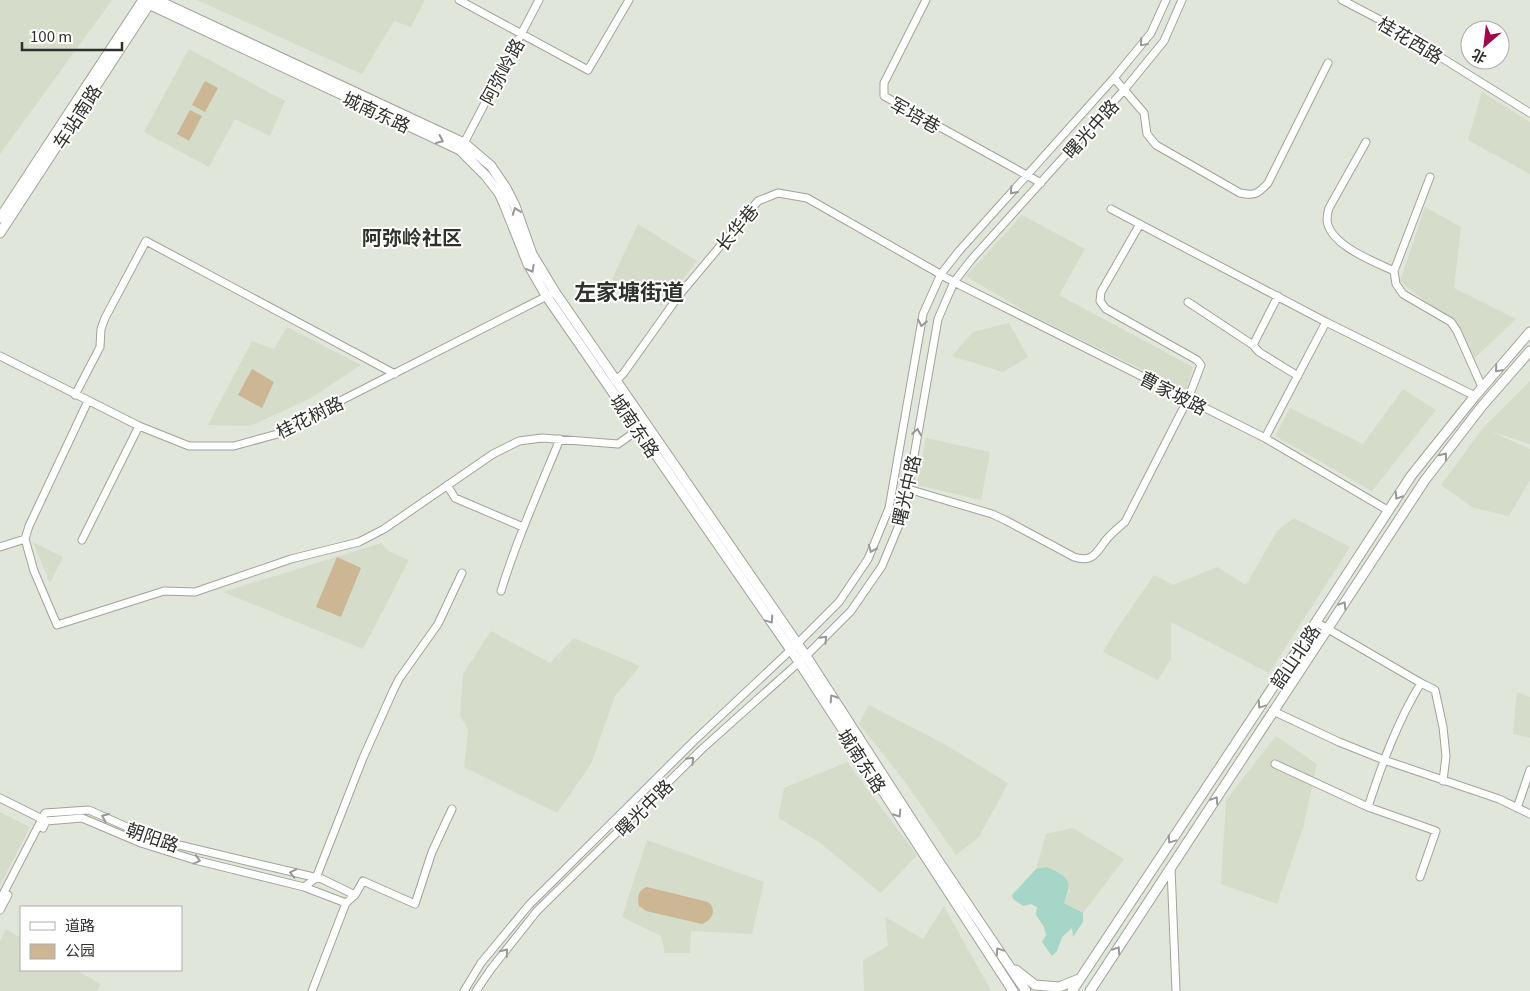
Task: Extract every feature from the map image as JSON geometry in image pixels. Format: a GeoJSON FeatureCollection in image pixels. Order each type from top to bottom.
{"type":"FeatureCollection","features":[{"type":"Feature","properties":{"kind":"main road","name":"城南东路"},"geometry":{"type":"LineString","coordinates":[[148,1],[464,143],[491,166],[506,188],[515,206],[529,246],[551,294],[639,429],[803,659],[1026,991]]}},
{"type":"Feature","properties":{"kind":"main road","name":"城南东路"},"geometry":{"type":"LineString","coordinates":[[148,1],[460,150],[486,176],[498,193],[528,264],[616,381],[794,647]]}},
{"type":"Feature","properties":{"kind":"main road","name":"车站南路"},"geometry":{"type":"LineString","coordinates":[[0,218],[148,1]]}},
{"type":"Feature","properties":{"kind":"main road","name":"车站南路"},"geometry":{"type":"LineString","coordinates":[[0,233],[148,1]]}},
{"type":"Feature","properties":{"kind":"main road","name":"韶山北路"},"geometry":{"type":"LineString","coordinates":[[1072,991],[1411,476],[1482,387],[1530,332]]}},
{"type":"Feature","properties":{"kind":"main road","name":"韶山北路"},"geometry":{"type":"LineString","coordinates":[[1090,991],[1425,480],[1482,406],[1530,351]]}},
{"type":"Feature","properties":{"kind":"main road","name":"城南东路"},"geometry":{"type":"LineString","coordinates":[[803,659],[1013,991]]}},
{"type":"Feature","properties":{"kind":"main road"},"geometry":{"type":"LineString","coordinates":[[1009,965],[1035,985],[1060,987],[1079,979]]}},
{"type":"Feature","properties":{"kind":"street"},"geometry":{"type":"LineString","coordinates":[[459,0],[588,70],[629,0]]}},
{"type":"Feature","properties":{"kind":"street","name":"阿弥岭路"},"geometry":{"type":"LineString","coordinates":[[464,143],[538,0]]}},
{"type":"Feature","properties":{"kind":"street","name":"军培巷"},"geometry":{"type":"LineString","coordinates":[[926,0],[884,83],[884,96],[1041,182]]}},
{"type":"Feature","properties":{"kind":"street","name":"曙光中路"},"geometry":{"type":"LineString","coordinates":[[464,991],[482,963],[529,905],[695,740],[839,602],[868,559],[889,508],[923,314],[941,274],[959,250],[1114,78],[1151,33],[1166,0]]}},
{"type":"Feature","properties":{"kind":"street","name":"曙光中路"},"geometry":{"type":"LineString","coordinates":[[476,991],[537,911],[702,750],[803,659],[851,612],[882,566],[904,513],[938,319],[954,282],[971,260],[1124,90],[1164,42],[1182,0]]}},
{"type":"Feature","properties":{"kind":"street","name":"桂花西路"},"geometry":{"type":"LineString","coordinates":[[1342,0],[1386,23],[1530,113]]}},
{"type":"Feature","properties":{"kind":"street"},"geometry":{"type":"LineString","coordinates":[[1114,78],[1144,113],[1147,134],[1156,145],[1240,193],[1251,195],[1260,192],[1268,182],[1328,63]]}},
{"type":"Feature","properties":{"kind":"street"},"geometry":{"type":"LineString","coordinates":[[1366,142],[1329,208],[1327,220],[1330,230],[1352,252],[1394,271]]}},
{"type":"Feature","properties":{"kind":"street"},"geometry":{"type":"LineString","coordinates":[[1430,177],[1394,271],[1396,284],[1404,294],[1451,322],[1457,331],[1482,387]]}},
{"type":"Feature","properties":{"kind":"street","name":"长华巷"},"geometry":{"type":"LineString","coordinates":[[616,381],[680,294],[758,200],[778,193],[807,198],[954,282]]}},
{"type":"Feature","properties":{"kind":"street"},"geometry":{"type":"LineString","coordinates":[[1111,209],[1326,322],[1475,396]]}},
{"type":"Feature","properties":{"kind":"street"},"geometry":{"type":"LineString","coordinates":[[908,489],[992,514],[1082,560],[1088,559],[1098,552],[1113,532],[1124,522],[1188,399],[1201,365],[1197,360],[1106,309],[1100,301],[1101,292],[1140,224]]}},
{"type":"Feature","properties":{"kind":"street"},"geometry":{"type":"LineString","coordinates":[[75,395],[100,346],[101,329],[105,318],[146,242],[395,374]]}},
{"type":"Feature","properties":{"kind":"street","name":"曹家坡路"},"geometry":{"type":"LineString","coordinates":[[954,282],[1265,438],[1389,511]]}},
{"type":"Feature","properties":{"kind":"street","name":"桂花树路"},"geometry":{"type":"LineString","coordinates":[[0,356],[139,426],[190,446],[234,446],[281,433],[551,294]]}},
{"type":"Feature","properties":{"kind":"street"},"geometry":{"type":"LineString","coordinates":[[1253,345],[1278,296]]}},
{"type":"Feature","properties":{"kind":"street"},"geometry":{"type":"LineString","coordinates":[[1188,302],[1253,345],[1259,352],[1298,376]]}},
{"type":"Feature","properties":{"kind":"street"},"geometry":{"type":"LineString","coordinates":[[1265,438],[1326,322]]}},
{"type":"Feature","properties":{"kind":"street"},"geometry":{"type":"LineString","coordinates":[[88,401],[28,526],[25,539],[34,571],[57,626],[164,590],[195,592],[291,559],[359,542],[448,486],[493,454],[519,441],[542,438],[618,444],[639,429]]}},
{"type":"Feature","properties":{"kind":"street"},"geometry":{"type":"LineString","coordinates":[[82,540],[139,426]]}},
{"type":"Feature","properties":{"kind":"street"},"geometry":{"type":"LineString","coordinates":[[501,591],[523,527],[560,439]]}},
{"type":"Feature","properties":{"kind":"street"},"geometry":{"type":"LineString","coordinates":[[448,486],[455,498],[523,527]]}},
{"type":"Feature","properties":{"kind":"street"},"geometry":{"type":"LineString","coordinates":[[0,547],[25,539]]}},
{"type":"Feature","properties":{"kind":"street"},"geometry":{"type":"LineString","coordinates":[[304,888],[316,878],[363,758],[399,679],[438,624],[462,573]]}},
{"type":"Feature","properties":{"kind":"street"},"geometry":{"type":"LineString","coordinates":[[1316,622],[1435,690],[1443,727],[1446,756],[1443,780]]}},
{"type":"Feature","properties":{"kind":"street"},"geometry":{"type":"LineString","coordinates":[[1368,807],[1384,760],[1405,709],[1420,683]]}},
{"type":"Feature","properties":{"kind":"street"},"geometry":{"type":"LineString","coordinates":[[1273,711],[1339,742],[1384,760],[1499,799],[1530,814]]}},
{"type":"Feature","properties":{"kind":"street"},"geometry":{"type":"LineString","coordinates":[[1275,764],[1368,807],[1436,831],[1420,877]]}},
{"type":"Feature","properties":{"kind":"street"},"geometry":{"type":"LineString","coordinates":[[1517,808],[1530,770]]}},
{"type":"Feature","properties":{"kind":"street"},"geometry":{"type":"LineString","coordinates":[[0,798],[44,820]]}},
{"type":"Feature","properties":{"kind":"street"},"geometry":{"type":"LineString","coordinates":[[312,991],[346,903],[356,895],[363,880],[415,904],[432,852],[452,809]]}},
{"type":"Feature","properties":{"kind":"street","name":"朝阳路"},"geometry":{"type":"LineString","coordinates":[[346,903],[304,888],[159,849],[82,818],[44,820],[45,813],[89,810],[154,839],[316,878],[356,895]]}},
{"type":"Feature","properties":{"kind":"street"},"geometry":{"type":"LineString","coordinates":[[0,900],[44,820]]}},
{"type":"Feature","properties":{"kind":"street"},"geometry":{"type":"LineString","coordinates":[[0,910],[44,820]]}},
{"type":"Feature","properties":{"kind":"street"},"geometry":{"type":"LineString","coordinates":[[1170,868],[1176,991]]}},
{"type":"Feature","properties":{"kind":"shaded area"},"geometry":{"type":"Polygon","coordinates":[[[0,0],[112,0],[0,154],[0,0]]]}},
{"type":"Feature","properties":{"kind":"shaded area"},"geometry":{"type":"Polygon","coordinates":[[[197,0],[425,0],[411,27],[394,21],[362,74],[197,0]]]}},
{"type":"Feature","properties":{"kind":"shaded area"},"geometry":{"type":"Polygon","coordinates":[[[189,49],[285,101],[270,136],[235,119],[209,167],[144,132],[189,49]]]}},
{"type":"Feature","properties":{"kind":"shaded area"},"geometry":{"type":"Polygon","coordinates":[[[1482,92],[1530,122],[1530,174],[1468,140],[1482,92]]]}},
{"type":"Feature","properties":{"kind":"shaded area"},"geometry":{"type":"Polygon","coordinates":[[[1425,207],[1461,227],[1454,288],[1516,319],[1471,362],[1451,322],[1400,281],[1425,207]]]}},
{"type":"Feature","properties":{"kind":"shaded area"},"geometry":{"type":"Polygon","coordinates":[[[1022,215],[1085,249],[1059,295],[1193,367],[1186,391],[1031,315],[966,276],[1022,215]]]}},
{"type":"Feature","properties":{"kind":"shaded area"},"geometry":{"type":"Polygon","coordinates":[[[638,224],[697,261],[662,306],[612,279],[638,224]]]}},
{"type":"Feature","properties":{"kind":"shaded area"},"geometry":{"type":"Polygon","coordinates":[[[1009,323],[1028,357],[1003,372],[952,356],[973,332],[1009,323]]]}},
{"type":"Feature","properties":{"kind":"shaded area"},"geometry":{"type":"Polygon","coordinates":[[[287,327],[361,365],[311,398],[250,426],[208,425],[252,341],[274,349],[287,327]]]}},
{"type":"Feature","properties":{"kind":"shaded area"},"geometry":{"type":"Polygon","coordinates":[[[1530,381],[1530,444],[1490,431],[1530,449],[1530,480],[1509,516],[1474,508],[1441,485],[1483,428],[1530,381]]]}},
{"type":"Feature","properties":{"kind":"shaded area"},"geometry":{"type":"Polygon","coordinates":[[[1403,389],[1436,410],[1372,491],[1275,436],[1290,408],[1363,444],[1403,389]]]}},
{"type":"Feature","properties":{"kind":"shaded area"},"geometry":{"type":"Polygon","coordinates":[[[926,438],[990,452],[981,500],[917,485],[926,438]]]}},
{"type":"Feature","properties":{"kind":"shaded area"},"geometry":{"type":"Polygon","coordinates":[[[1294,518],[1350,547],[1269,673],[1171,622],[1171,659],[1158,680],[1103,652],[1154,575],[1173,585],[1217,567],[1246,585],[1277,531],[1294,518]]]}},
{"type":"Feature","properties":{"kind":"shaded area"},"geometry":{"type":"Polygon","coordinates":[[[33,542],[63,557],[50,583],[33,542]]]}},
{"type":"Feature","properties":{"kind":"shaded area"},"geometry":{"type":"Polygon","coordinates":[[[381,543],[390,552],[409,560],[363,649],[223,592],[381,543]]]}},
{"type":"Feature","properties":{"kind":"shaded area"},"geometry":{"type":"Polygon","coordinates":[[[491,631],[550,663],[574,638],[640,666],[615,696],[591,764],[557,813],[464,767],[468,730],[460,715],[463,674],[491,631]]]}},
{"type":"Feature","properties":{"kind":"shaded area"},"geometry":{"type":"Polygon","coordinates":[[[1517,692],[1530,697],[1530,738],[1513,734],[1517,692]]]}},
{"type":"Feature","properties":{"kind":"shaded area"},"geometry":{"type":"Polygon","coordinates":[[[869,705],[946,745],[1008,783],[979,837],[956,855],[903,779],[859,724],[869,705]]]}},
{"type":"Feature","properties":{"kind":"shaded area"},"geometry":{"type":"Polygon","coordinates":[[[1276,736],[1317,764],[1303,828],[1277,904],[1221,884],[1226,800],[1276,736]]]}},
{"type":"Feature","properties":{"kind":"shaded area"},"geometry":{"type":"Polygon","coordinates":[[[847,762],[917,855],[881,893],[819,842],[778,818],[784,788],[847,762]]]}},
{"type":"Feature","properties":{"kind":"shaded area"},"geometry":{"type":"Polygon","coordinates":[[[0,812],[30,827],[0,885],[0,812]]]}},
{"type":"Feature","properties":{"kind":"shaded area"},"geometry":{"type":"Polygon","coordinates":[[[1073,828],[1124,859],[1083,913],[1064,903],[1070,890],[1036,869],[1046,834],[1073,828]]]}},
{"type":"Feature","properties":{"kind":"shaded area"},"geometry":{"type":"Polygon","coordinates":[[[647,840],[764,882],[752,934],[691,931],[690,953],[665,953],[661,936],[622,917],[647,840]]]}},
{"type":"Feature","properties":{"kind":"shaded area"},"geometry":{"type":"Polygon","coordinates":[[[944,906],[991,991],[864,991],[863,960],[888,946],[885,917],[923,939],[944,906]]]}},
{"type":"Feature","properties":{"kind":"shaded area"},"geometry":{"type":"Polygon","coordinates":[[[6,929],[20,937],[20,971],[78,971],[101,984],[97,991],[0,991],[0,941],[6,929]]]}},
{"type":"Feature","properties":{"kind":"green space"},"geometry":{"type":"Polygon","coordinates":[[[205,81],[218,88],[205,112],[192,105],[205,81]]]}},
{"type":"Feature","properties":{"kind":"green space"},"geometry":{"type":"Polygon","coordinates":[[[190,110],[202,116],[189,141],[177,134],[190,110]]]}},
{"type":"Feature","properties":{"kind":"green space"},"geometry":{"type":"Polygon","coordinates":[[[252,369],[274,382],[262,408],[238,395],[252,369]]]}},
{"type":"Feature","properties":{"kind":"green space"},"geometry":{"type":"Polygon","coordinates":[[[337,557],[361,568],[341,617],[316,607],[337,557]]]}},
{"type":"Feature","properties":{"kind":"green space"},"geometry":{"type":"Polygon","coordinates":[[[647,887],[708,902],[713,911],[711,917],[702,924],[646,911],[639,906],[638,900],[640,892],[647,887]]]}},
{"type":"Feature","properties":{"kind":"water"},"geometry":{"type":"Polygon","coordinates":[[[1047,867],[1067,880],[1068,889],[1064,903],[1083,913],[1083,922],[1073,937],[1072,928],[1062,937],[1057,951],[1052,956],[1042,942],[1046,935],[1044,927],[1036,915],[1037,907],[1031,904],[1023,906],[1013,899],[1012,895],[1036,869],[1047,867]]]}},
{"type":"Feature","properties":{"kind":"district","name":"阿弥岭社区"},"geometry":{"type":"Point","coordinates":[412,236]}},
{"type":"Feature","properties":{"kind":"district","name":"左家塘街道"},"geometry":{"type":"Point","coordinates":[629,290]}}]}
